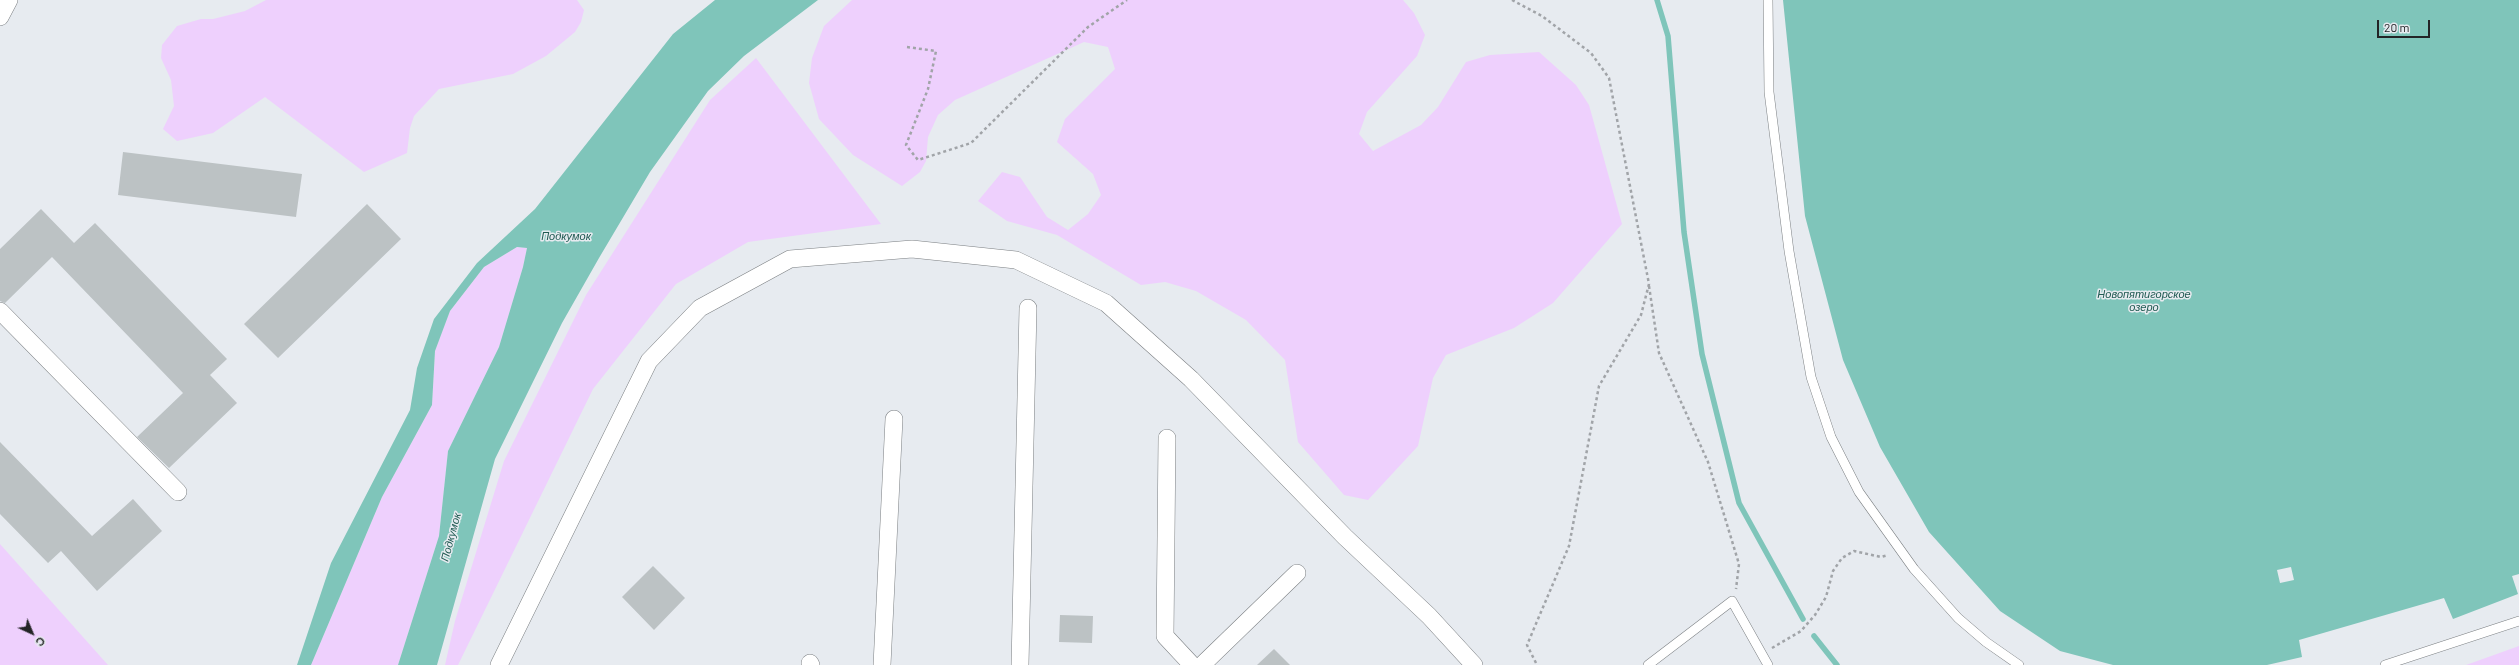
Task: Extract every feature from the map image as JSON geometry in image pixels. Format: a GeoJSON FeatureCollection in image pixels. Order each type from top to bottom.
{"type":"FeatureCollection","features":[{"type":"Feature","properties":{"kind":"street"},"geometry":{"type":"LineString","coordinates":[[0,17],[9,0]]}},
{"type":"Feature","properties":{"kind":"street"},"geometry":{"type":"LineString","coordinates":[[500,665],[649,361],[700,308],[790,259],[912,249],[1016,260],[1106,303],[1190,379],[1345,537],[1429,616],[1474,665]]}},
{"type":"Feature","properties":{"kind":"street"},"geometry":{"type":"LineString","coordinates":[[1020,665],[1028,308]]}},
{"type":"Feature","properties":{"kind":"street"},"geometry":{"type":"LineString","coordinates":[[0,311],[178,492]]}},
{"type":"Feature","properties":{"kind":"street"},"geometry":{"type":"LineString","coordinates":[[882,665],[894,419]]}},
{"type":"Feature","properties":{"kind":"street"},"geometry":{"type":"LineString","coordinates":[[1167,438],[1164,636],[1192,665]]}},
{"type":"Feature","properties":{"kind":"street"},"geometry":{"type":"LineString","coordinates":[[1202,665],[1297,573]]}},
{"type":"Feature","properties":{"kind":"lane"},"geometry":{"type":"LineString","coordinates":[[1768,0],[1769,92],[1788,252],[1811,377],[1831,437],[1855,485],[1900,553],[1958,618],[1986,642],[2019,665]]}},
{"type":"Feature","properties":{"kind":"lane"},"geometry":{"type":"LineString","coordinates":[[1648,665],[1732,600],[1768,665]]}},
{"type":"Feature","properties":{"kind":"lane"},"geometry":{"type":"LineString","coordinates":[[2385,665],[2519,621]]}},
{"type":"Feature","properties":{"kind":"path"},"geometry":{"type":"LineString","coordinates":[[907,47],[936,51],[928,89],[906,145],[918,160],[971,143],[1088,27],[1127,0]]}},
{"type":"Feature","properties":{"kind":"path"},"geometry":{"type":"LineString","coordinates":[[1512,0],[1542,16],[1591,53],[1609,78],[1649,284],[1659,353],[1708,462],[1739,564],[1738,584],[1732,600]]}},
{"type":"Feature","properties":{"kind":"path"},"geometry":{"type":"LineString","coordinates":[[1537,665],[1527,645],[1569,546],[1600,386],[1641,315],[1649,284]]}},
{"type":"Feature","properties":{"kind":"path"},"geometry":{"type":"LineString","coordinates":[[1762,654],[1801,632],[1815,615],[1826,597],[1833,571],[1842,558],[1854,551],[1881,557],[1900,553]]}},
{"type":"Feature","properties":{"kind":"shaded area"},"geometry":{"type":"Polygon","coordinates":[[[266,0],[577,0],[584,10],[581,22],[575,32],[546,56],[513,74],[439,89],[414,116],[410,128],[407,153],[364,172],[265,97],[213,133],[177,141],[163,129],[174,106],[171,80],[161,58],[162,45],[177,26],[201,19],[213,19],[245,11],[266,0]]]}},
{"type":"Feature","properties":{"kind":"shaded area"},"geometry":{"type":"Polygon","coordinates":[[[852,0],[1403,0],[1414,13],[1425,35],[1417,56],[1367,112],[1359,134],[1373,151],[1421,125],[1438,107],[1466,62],[1490,55],[1539,52],[1576,85],[1589,105],[1622,224],[1553,303],[1514,328],[1446,355],[1433,378],[1418,446],[1368,500],[1344,495],[1298,442],[1285,360],[1246,320],[1196,291],[1165,282],[1141,285],[1057,235],[1007,221],[978,201],[1002,172],[1020,177],[1047,217],[1068,230],[1088,214],[1101,195],[1093,174],[1057,142],[1065,119],[1115,69],[1108,47],[1084,42],[955,100],[938,115],[928,137],[926,161],[920,172],[902,186],[853,155],[819,119],[809,83],[812,58],[824,26],[852,0]]]}},
{"type":"Feature","properties":{"kind":"shaded area"},"geometry":{"type":"Polygon","coordinates":[[[756,58],[881,224],[748,242],[676,284],[593,389],[458,665],[445,665],[455,621],[504,461],[586,295],[710,100],[756,58]]]}},
{"type":"Feature","properties":{"kind":"shaded area"},"geometry":{"type":"Polygon","coordinates":[[[517,247],[527,248],[523,267],[499,347],[448,451],[439,536],[398,665],[311,665],[382,497],[432,405],[435,351],[450,311],[484,267],[517,247]]]}},
{"type":"Feature","properties":{"kind":"shaded area"},"geometry":{"type":"Polygon","coordinates":[[[0,544],[108,665],[0,665],[0,544]]]}},
{"type":"Feature","properties":{"kind":"shaded area"},"geometry":{"type":"Polygon","coordinates":[[[2519,646],[2519,665],[2466,665],[2519,646]]]}},
{"type":"Feature","properties":{"kind":"water","name":"Подкумок"},"geometry":{"type":"Polygon","coordinates":[[[715,0],[818,0],[744,56],[708,91],[650,172],[599,258],[562,323],[495,459],[437,665],[398,665],[439,536],[448,451],[499,347],[523,267],[527,248],[517,247],[484,267],[450,311],[435,351],[432,405],[382,497],[311,665],[297,665],[331,563],[410,410],[417,368],[434,319],[477,263],[535,209],[673,34],[715,0]]]}},
{"type":"Feature","properties":{"kind":"water","name":"Новопятигорское озеро"},"geometry":{"type":"Polygon","coordinates":[[[1783,0],[2519,0],[2519,574],[2512,576],[2518,594],[2453,619],[2444,598],[2299,640],[2302,657],[2267,665],[2113,665],[2060,651],[2000,611],[1929,532],[1880,447],[1843,360],[1805,216],[1783,0]],[[2291,567],[2277,570],[2280,583],[2294,580],[2291,567]]]}},
{"type":"Feature","properties":{"kind":"building"},"geometry":{"type":"Polygon","coordinates":[[[123,152],[302,174],[296,217],[118,195],[123,152]]]}},
{"type":"Feature","properties":{"kind":"building"},"geometry":{"type":"Polygon","coordinates":[[[367,204],[401,239],[278,358],[244,324],[367,204]]]}},
{"type":"Feature","properties":{"kind":"building"},"geometry":{"type":"Polygon","coordinates":[[[41,209],[74,243],[95,223],[227,359],[210,375],[237,403],[169,468],[137,437],[183,393],[52,257],[5,303],[0,301],[0,249],[41,209]]]}},
{"type":"Feature","properties":{"kind":"building"},"geometry":{"type":"Polygon","coordinates":[[[0,442],[92,536],[133,499],[162,531],[97,591],[61,551],[48,563],[0,514],[0,442]]]}},
{"type":"Feature","properties":{"kind":"building"},"geometry":{"type":"Polygon","coordinates":[[[653,566],[685,598],[654,630],[622,597],[653,566]]]}},
{"type":"Feature","properties":{"kind":"building"},"geometry":{"type":"Polygon","coordinates":[[[1060,615],[1093,616],[1092,643],[1059,642],[1060,615]]]}},
{"type":"Feature","properties":{"kind":"building"},"geometry":{"type":"Polygon","coordinates":[[[1274,649],[1290,665],[1257,665],[1274,649]]]}},
{"type":"Feature","properties":{"kind":"waterway"},"geometry":{"type":"LineString","coordinates":[[1657,0],[1668,36],[1684,232],[1702,354],[1739,503],[1803,619]]}},
{"type":"Feature","properties":{"kind":"waterway"},"geometry":{"type":"LineString","coordinates":[[1814,636],[1837,665]]}}]}
